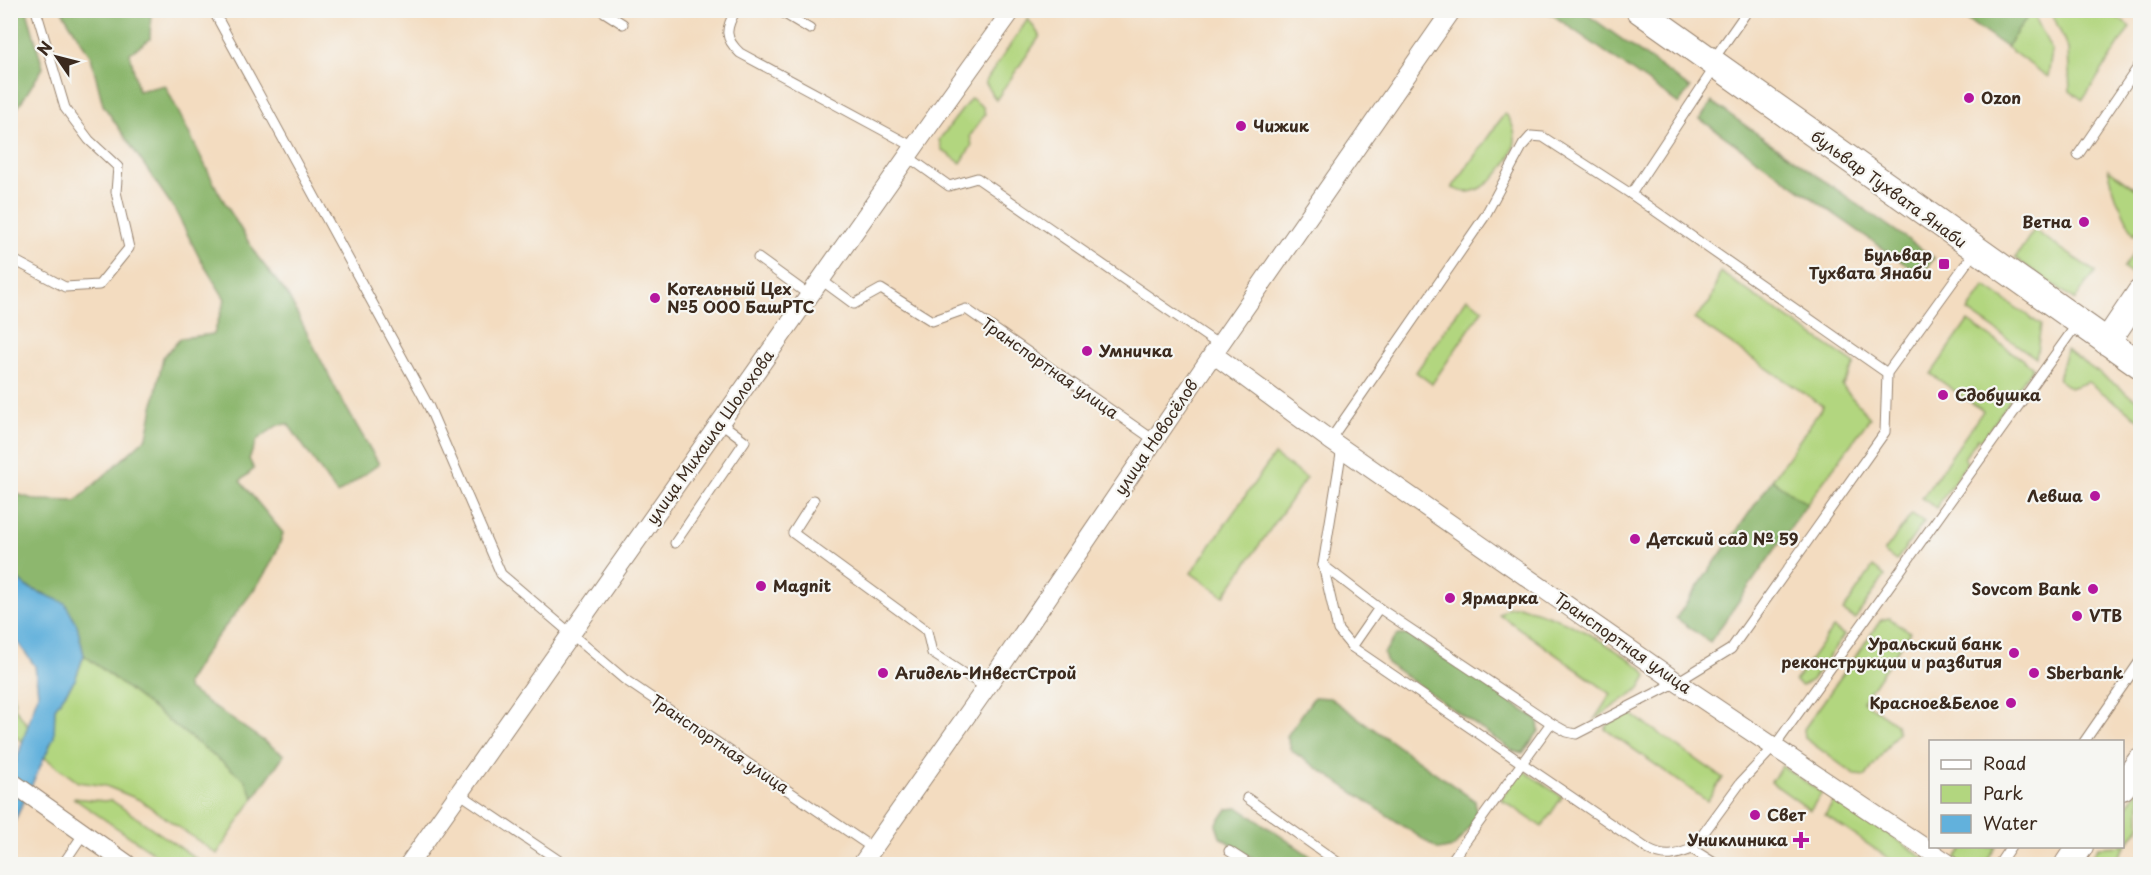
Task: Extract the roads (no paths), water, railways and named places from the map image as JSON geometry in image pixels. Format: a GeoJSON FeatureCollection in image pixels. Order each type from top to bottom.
{"type":"FeatureCollection","features":[{"type":"Feature","properties":{"kind":"main road","name":"бульвар Тухвата Янаби"},"geometry":{"type":"LineString","coordinates":[[1639,10],[2140,365]]}},
{"type":"Feature","properties":{"kind":"main road"},"geometry":{"type":"LineString","coordinates":[[2107,342],[2140,293]]}},
{"type":"Feature","properties":{"kind":"main road"},"geometry":{"type":"LineString","coordinates":[[2124,784],[2140,762]]}},
{"type":"Feature","properties":{"kind":"main road"},"geometry":{"type":"LineString","coordinates":[[2068,864],[2079,848]]}},
{"type":"Feature","properties":{"kind":"street","name":"улица Михаила Шолохова"},"geometry":{"type":"LineString","coordinates":[[409,864],[1012,10]]}},
{"type":"Feature","properties":{"kind":"street","name":"улица Новосёлов"},"geometry":{"type":"LineString","coordinates":[[862,864],[986,688],[1154,440],[1452,10]]}},
{"type":"Feature","properties":{"kind":"street","name":"Транспортная улица"},"geometry":{"type":"LineString","coordinates":[[1216,350],[1336,444],[1677,682],[1949,864]]}},
{"type":"Feature","properties":{"kind":"street"},"geometry":{"type":"LineString","coordinates":[[10,781],[127,864]]}},
{"type":"Feature","properties":{"kind":"lane"},"geometry":{"type":"LineString","coordinates":[[10,258],[65,287],[99,285],[129,248],[116,192],[118,167],[89,140],[65,108],[36,10]]}},
{"type":"Feature","properties":{"kind":"lane","name":"Транспортная улица"},"geometry":{"type":"LineString","coordinates":[[213,10],[429,407],[501,574],[624,679],[874,849]]}},
{"type":"Feature","properties":{"kind":"lane"},"geometry":{"type":"LineString","coordinates":[[601,10],[623,24]]}},
{"type":"Feature","properties":{"kind":"lane"},"geometry":{"type":"LineString","coordinates":[[736,10],[729,21],[727,35],[731,45],[740,53],[911,151],[949,186],[977,178],[1216,350]]}},
{"type":"Feature","properties":{"kind":"lane"},"geometry":{"type":"LineString","coordinates":[[778,10],[810,29]]}},
{"type":"Feature","properties":{"kind":"lane"},"geometry":{"type":"LineString","coordinates":[[1630,194],[1748,10]]}},
{"type":"Feature","properties":{"kind":"lane"},"geometry":{"type":"LineString","coordinates":[[2078,155],[2140,64]]}},
{"type":"Feature","properties":{"kind":"lane"},"geometry":{"type":"LineString","coordinates":[[1887,373],[1630,194],[1543,137],[1531,136],[1523,145],[1485,216],[1336,444],[1323,565],[1338,630],[1352,647],[1521,764],[1660,856],[1671,856],[1692,849],[1741,782],[1774,747],[2079,322]]}},
{"type":"Feature","properties":{"kind":"lane"},"geometry":{"type":"LineString","coordinates":[[1323,565],[1379,608],[1551,723],[1576,734],[1677,682],[1731,650],[1885,432],[1887,373],[1976,250]]}},
{"type":"Feature","properties":{"kind":"lane"},"geometry":{"type":"LineString","coordinates":[[758,258],[809,295]]}},
{"type":"Feature","properties":{"kind":"lane","name":"Транспортная улица"},"geometry":{"type":"LineString","coordinates":[[820,279],[855,304],[881,289],[932,321],[966,309],[1154,440]]}},
{"type":"Feature","properties":{"kind":"lane"},"geometry":{"type":"LineString","coordinates":[[675,543],[745,441],[720,423]]}},
{"type":"Feature","properties":{"kind":"lane"},"geometry":{"type":"LineString","coordinates":[[814,500],[793,533],[927,631],[932,653],[986,688]]}},
{"type":"Feature","properties":{"kind":"lane"},"geometry":{"type":"LineString","coordinates":[[1352,647],[1379,608]]}},
{"type":"Feature","properties":{"kind":"lane"},"geometry":{"type":"LineString","coordinates":[[2085,740],[2140,661]]}},
{"type":"Feature","properties":{"kind":"lane"},"geometry":{"type":"LineString","coordinates":[[1449,864],[1551,723]]}},
{"type":"Feature","properties":{"kind":"lane"},"geometry":{"type":"LineString","coordinates":[[459,793],[564,864]]}},
{"type":"Feature","properties":{"kind":"lane"},"geometry":{"type":"LineString","coordinates":[[1247,798],[1340,864]]}},
{"type":"Feature","properties":{"kind":"lane"},"geometry":{"type":"LineString","coordinates":[[63,864],[84,833]]}},
{"type":"Feature","properties":{"kind":"lane"},"geometry":{"type":"LineString","coordinates":[[1999,864],[2010,848]]}},
{"type":"Feature","properties":{"kind":"lane"},"geometry":{"type":"LineString","coordinates":[[1692,849],[1716,864]]}},
{"type":"Feature","properties":{"kind":"lane"},"geometry":{"type":"LineString","coordinates":[[1229,851],[1249,864]]}},
{"type":"Feature","properties":{"kind":"water"},"geometry":{"type":"Polygon","coordinates":[[[11,574],[27,587],[65,603],[77,625],[84,655],[75,680],[55,708],[54,737],[11,829],[11,774],[38,694],[35,666],[11,633],[11,574]]]}},
{"type":"Feature","properties":{"kind":"place","name":"Ozon"},"geometry":{"type":"Point","coordinates":[1969,98]}},
{"type":"Feature","properties":{"kind":"place","name":"Чижик"},"geometry":{"type":"Point","coordinates":[1241,126]}},
{"type":"Feature","properties":{"kind":"place","name":"Ветна"},"geometry":{"type":"Point","coordinates":[2084,222]}},
{"type":"Feature","properties":{"kind":"place","name":"Бульвар Тухвата Янаби"},"geometry":{"type":"Point","coordinates":[1944,264]}},
{"type":"Feature","properties":{"kind":"place","name":"Котельный Цех №5 ООО БашРТС"},"geometry":{"type":"Point","coordinates":[655,298]}},
{"type":"Feature","properties":{"kind":"place","name":"Умничка"},"geometry":{"type":"Point","coordinates":[1087,351]}},
{"type":"Feature","properties":{"kind":"place","name":"Сдобушка"},"geometry":{"type":"Point","coordinates":[1943,395]}},
{"type":"Feature","properties":{"kind":"place","name":"Левша"},"geometry":{"type":"Point","coordinates":[2095,496]}},
{"type":"Feature","properties":{"kind":"place","name":"Детский сад № 59"},"geometry":{"type":"Point","coordinates":[1635,539]}},
{"type":"Feature","properties":{"kind":"place","name":"Magnit"},"geometry":{"type":"Point","coordinates":[761,586]}},
{"type":"Feature","properties":{"kind":"place","name":"Sovcom Bank"},"geometry":{"type":"Point","coordinates":[2093,589]}},
{"type":"Feature","properties":{"kind":"place","name":"Ярмарка"},"geometry":{"type":"Point","coordinates":[1450,598]}},
{"type":"Feature","properties":{"kind":"place","name":"VTB"},"geometry":{"type":"Point","coordinates":[2077,616]}},
{"type":"Feature","properties":{"kind":"place","name":"Уральский банк реконструкции и развития"},"geometry":{"type":"Point","coordinates":[2014,653]}},
{"type":"Feature","properties":{"kind":"place","name":"Агидель-ИнвестСтрой"},"geometry":{"type":"Point","coordinates":[883,673]}},
{"type":"Feature","properties":{"kind":"place","name":"Sberbank"},"geometry":{"type":"Point","coordinates":[2034,673]}},
{"type":"Feature","properties":{"kind":"place","name":"Красное&Белое"},"geometry":{"type":"Point","coordinates":[2011,703]}},
{"type":"Feature","properties":{"kind":"place","name":"Свет"},"geometry":{"type":"Point","coordinates":[1755,815]}},
{"type":"Feature","properties":{"kind":"place","name":"Униклиника"},"geometry":{"type":"Point","coordinates":[1801,840]}}]}
